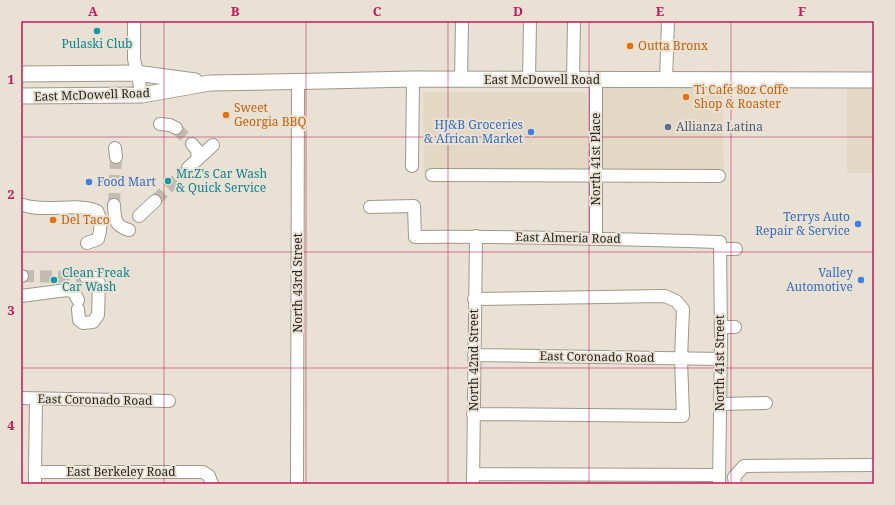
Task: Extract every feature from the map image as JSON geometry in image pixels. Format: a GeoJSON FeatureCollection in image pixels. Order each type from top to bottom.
{"type":"FeatureCollection","features":[{"type":"Feature","properties":{"kind":"main road","name":"East McDowell Road"},"geometry":{"type":"LineString","coordinates":[[21,74],[136,73],[210,83],[413,79],[874,80]]}},
{"type":"Feature","properties":{"kind":"main road","name":"East McDowell Road"},"geometry":{"type":"LineString","coordinates":[[21,96],[142,95],[210,83]]}},
{"type":"Feature","properties":{"kind":"street"},"geometry":{"type":"LineString","coordinates":[[134,21],[134,59],[142,95]]}},
{"type":"Feature","properties":{"kind":"street"},"geometry":{"type":"LineString","coordinates":[[461,80],[462,21]]}},
{"type":"Feature","properties":{"kind":"street"},"geometry":{"type":"LineString","coordinates":[[529,80],[530,21]]}},
{"type":"Feature","properties":{"kind":"street"},"geometry":{"type":"LineString","coordinates":[[572,80],[574,21]]}},
{"type":"Feature","properties":{"kind":"street"},"geometry":{"type":"LineString","coordinates":[[666,80],[668,21]]}},
{"type":"Feature","properties":{"kind":"street"},"geometry":{"type":"LineString","coordinates":[[412,166],[413,79]]}},
{"type":"Feature","properties":{"kind":"street","name":"North 41st Place"},"geometry":{"type":"LineString","coordinates":[[596,80],[596,237]]}},
{"type":"Feature","properties":{"kind":"street","name":"North 43rd Street"},"geometry":{"type":"LineString","coordinates":[[297,484],[298,82]]}},
{"type":"Feature","properties":{"kind":"street"},"geometry":{"type":"LineString","coordinates":[[160,124],[170,125],[176,128]]}},
{"type":"Feature","properties":{"kind":"street"},"geometry":{"type":"LineString","coordinates":[[192,144],[196,150],[198,158]]}},
{"type":"Feature","properties":{"kind":"street"},"geometry":{"type":"LineString","coordinates":[[188,168],[213,145]]}},
{"type":"Feature","properties":{"kind":"street"},"geometry":{"type":"LineString","coordinates":[[432,175],[719,176]]}},
{"type":"Feature","properties":{"kind":"street"},"geometry":{"type":"LineString","coordinates":[[139,216],[155,201]]}},
{"type":"Feature","properties":{"kind":"street"},"geometry":{"type":"LineString","coordinates":[[24,205],[34,208],[86,208],[97,211],[100,216],[101,232],[98,239],[87,243]]}},
{"type":"Feature","properties":{"kind":"street"},"geometry":{"type":"LineString","coordinates":[[114,205],[115,220],[121,227],[130,230]]}},
{"type":"Feature","properties":{"kind":"street","name":"East Almeria Road"},"geometry":{"type":"LineString","coordinates":[[370,207],[414,206],[415,237],[596,237],[720,245],[736,249]]}},
{"type":"Feature","properties":{"kind":"street","name":"North 42nd Street"},"geometry":{"type":"LineString","coordinates":[[473,479],[474,299],[476,236]]}},
{"type":"Feature","properties":{"kind":"street","name":"North 41st Street"},"geometry":{"type":"LineString","coordinates":[[719,480],[721,359],[720,245]]}},
{"type":"Feature","properties":{"kind":"street"},"geometry":{"type":"LineString","coordinates":[[21,296],[68,290],[74,292],[76,294],[78,304],[79,320],[83,323],[93,322],[98,316],[99,282],[93,277],[86,277]]}},
{"type":"Feature","properties":{"kind":"street"},"geometry":{"type":"LineString","coordinates":[[473,414],[683,416],[681,359],[683,309],[676,301],[665,296],[474,299]]}},
{"type":"Feature","properties":{"kind":"street"},"geometry":{"type":"LineString","coordinates":[[721,327],[735,327]]}},
{"type":"Feature","properties":{"kind":"street","name":"East Coronado Road"},"geometry":{"type":"LineString","coordinates":[[474,355],[721,359]]}},
{"type":"Feature","properties":{"kind":"street","name":"East Coronado Road"},"geometry":{"type":"LineString","coordinates":[[21,398],[169,400]]}},
{"type":"Feature","properties":{"kind":"street"},"geometry":{"type":"LineString","coordinates":[[35,484],[36,399]]}},
{"type":"Feature","properties":{"kind":"street"},"geometry":{"type":"LineString","coordinates":[[720,404],[766,403]]}},
{"type":"Feature","properties":{"kind":"street"},"geometry":{"type":"LineString","coordinates":[[735,484],[734,478],[744,466],[874,465]]}},
{"type":"Feature","properties":{"kind":"street","name":"East Berkeley Road"},"geometry":{"type":"LineString","coordinates":[[35,472],[202,472],[209,476],[212,484]]}},
{"type":"Feature","properties":{"kind":"street"},"geometry":{"type":"LineString","coordinates":[[473,479],[719,480]]}},
{"type":"Feature","properties":{"kind":"shaded area"},"geometry":{"type":"Polygon","coordinates":[[[596,80],[722,80],[724,181],[596,181],[596,80]]]}},
{"type":"Feature","properties":{"kind":"shaded area"},"geometry":{"type":"Polygon","coordinates":[[[847,80],[874,80],[874,173],[847,173],[847,80]]]}},
{"type":"Feature","properties":{"kind":"shaded area"},"geometry":{"type":"Polygon","coordinates":[[[423,92],[582,92],[587,95],[588,172],[424,174],[423,92]]]}},
{"type":"Feature","properties":{"kind":"tunnel"},"geometry":{"type":"LineString","coordinates":[[176,128],[192,144]]}},
{"type":"Feature","properties":{"kind":"tunnel"},"geometry":{"type":"LineString","coordinates":[[114,205],[116,157]]}},
{"type":"Feature","properties":{"kind":"tunnel"},"geometry":{"type":"LineString","coordinates":[[155,201],[188,168]]}},
{"type":"Feature","properties":{"kind":"tunnel"},"geometry":{"type":"LineString","coordinates":[[22,276],[86,277]]}},
{"type":"Feature","properties":{"kind":"place","name":"Pulaski Club"},"geometry":{"type":"Point","coordinates":[97,31]}},
{"type":"Feature","properties":{"kind":"place","name":"Outta Bronx"},"geometry":{"type":"Point","coordinates":[630,46]}},
{"type":"Feature","properties":{"kind":"place","name":"Ti Café 8oz Coffe Shop & Roaster"},"geometry":{"type":"Point","coordinates":[686,97]}},
{"type":"Feature","properties":{"kind":"place","name":"Sweet Georgia BBQ"},"geometry":{"type":"Point","coordinates":[226,115]}},
{"type":"Feature","properties":{"kind":"place","name":"Allianza Latina"},"geometry":{"type":"Point","coordinates":[668,127]}},
{"type":"Feature","properties":{"kind":"place","name":"HJ&B Groceries & African Market"},"geometry":{"type":"Point","coordinates":[531,132]}},
{"type":"Feature","properties":{"kind":"place","name":"Mr.Z's Car Wash & Quick Service"},"geometry":{"type":"Point","coordinates":[168,181]}},
{"type":"Feature","properties":{"kind":"place","name":"Food Mart"},"geometry":{"type":"Point","coordinates":[89,182]}},
{"type":"Feature","properties":{"kind":"place","name":"Del Taco"},"geometry":{"type":"Point","coordinates":[53,220]}},
{"type":"Feature","properties":{"kind":"place","name":"Terrys Auto Repair & Service"},"geometry":{"type":"Point","coordinates":[858,224]}},
{"type":"Feature","properties":{"kind":"place","name":"Clean Freak Car Wash"},"geometry":{"type":"Point","coordinates":[54,280]}},
{"type":"Feature","properties":{"kind":"place","name":"Valley Automotive"},"geometry":{"type":"Point","coordinates":[861,280]}}]}
